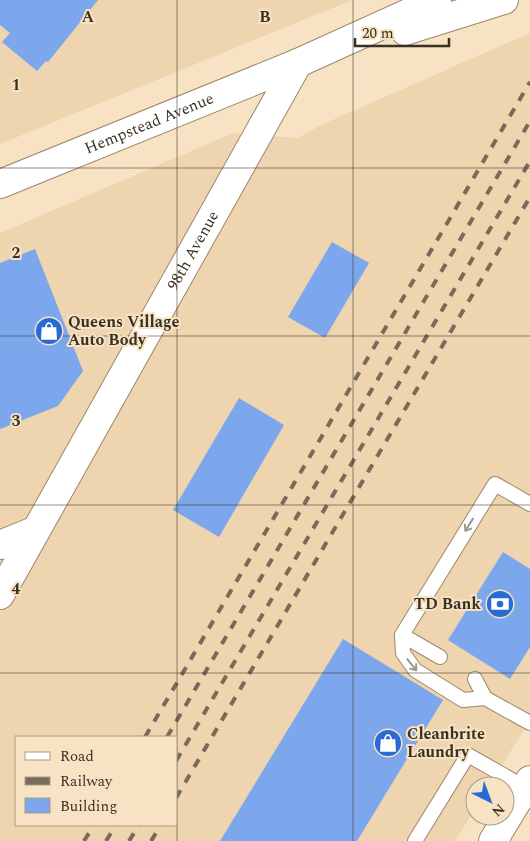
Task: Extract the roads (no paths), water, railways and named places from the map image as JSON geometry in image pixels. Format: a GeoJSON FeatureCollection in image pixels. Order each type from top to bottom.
{"type":"FeatureCollection","features":[{"type":"Feature","properties":{"kind":"main road","name":"Hempstead Avenue"},"geometry":{"type":"LineString","coordinates":[[0,184],[298,63],[437,0]]}},
{"type":"Feature","properties":{"kind":"main road","name":"Hempstead Avenue"},"geometry":{"type":"LineString","coordinates":[[298,63],[504,0]]}},
{"type":"Feature","properties":{"kind":"main road","name":"98th Avenue"},"geometry":{"type":"LineString","coordinates":[[0,595],[34,531],[298,63]]}},
{"type":"Feature","properties":{"kind":"main road"},"geometry":{"type":"LineString","coordinates":[[0,545],[34,531]]}},
{"type":"Feature","properties":{"kind":"main road"},"geometry":{"type":"LineString","coordinates":[[493,841],[528,784]]}},
{"type":"Feature","properties":{"kind":"lane"},"geometry":{"type":"LineString","coordinates":[[530,504],[495,484],[402,635],[403,652],[415,670],[463,700],[485,698],[530,723]]}},
{"type":"Feature","properties":{"kind":"lane"},"geometry":{"type":"LineString","coordinates":[[402,635],[440,657]]}},
{"type":"Feature","properties":{"kind":"lane"},"geometry":{"type":"LineString","coordinates":[[476,679],[485,698]]}},
{"type":"Feature","properties":{"kind":"lane"},"geometry":{"type":"LineString","coordinates":[[415,841],[468,755],[528,784]]}},
{"type":"Feature","properties":{"kind":"railway"},"geometry":{"type":"LineString","coordinates":[[146,736],[530,82]]}},
{"type":"Feature","properties":{"kind":"railway"},"geometry":{"type":"LineString","coordinates":[[168,736],[530,121]]}},
{"type":"Feature","properties":{"kind":"railway"},"geometry":{"type":"LineString","coordinates":[[178,758],[530,161]]}},
{"type":"Feature","properties":{"kind":"railway"},"geometry":{"type":"LineString","coordinates":[[178,795],[530,197]]}},
{"type":"Feature","properties":{"kind":"railway"},"geometry":{"type":"LineString","coordinates":[[84,841],[93,826]]}},
{"type":"Feature","properties":{"kind":"railway"},"geometry":{"type":"LineString","coordinates":[[106,841],[115,826]]}},
{"type":"Feature","properties":{"kind":"railway"},"geometry":{"type":"LineString","coordinates":[[129,841],[138,826]]}},
{"type":"Feature","properties":{"kind":"railway"},"geometry":{"type":"LineString","coordinates":[[151,841],[160,826]]}},
{"type":"Feature","properties":{"kind":"place","name":"Queens Village Auto Body"},"geometry":{"type":"Point","coordinates":[49,331]}},
{"type":"Feature","properties":{"kind":"place","name":"TD Bank"},"geometry":{"type":"Point","coordinates":[500,604]}},
{"type":"Feature","properties":{"kind":"place","name":"Cleanbrite Laundry"},"geometry":{"type":"Point","coordinates":[388,743]}}]}
